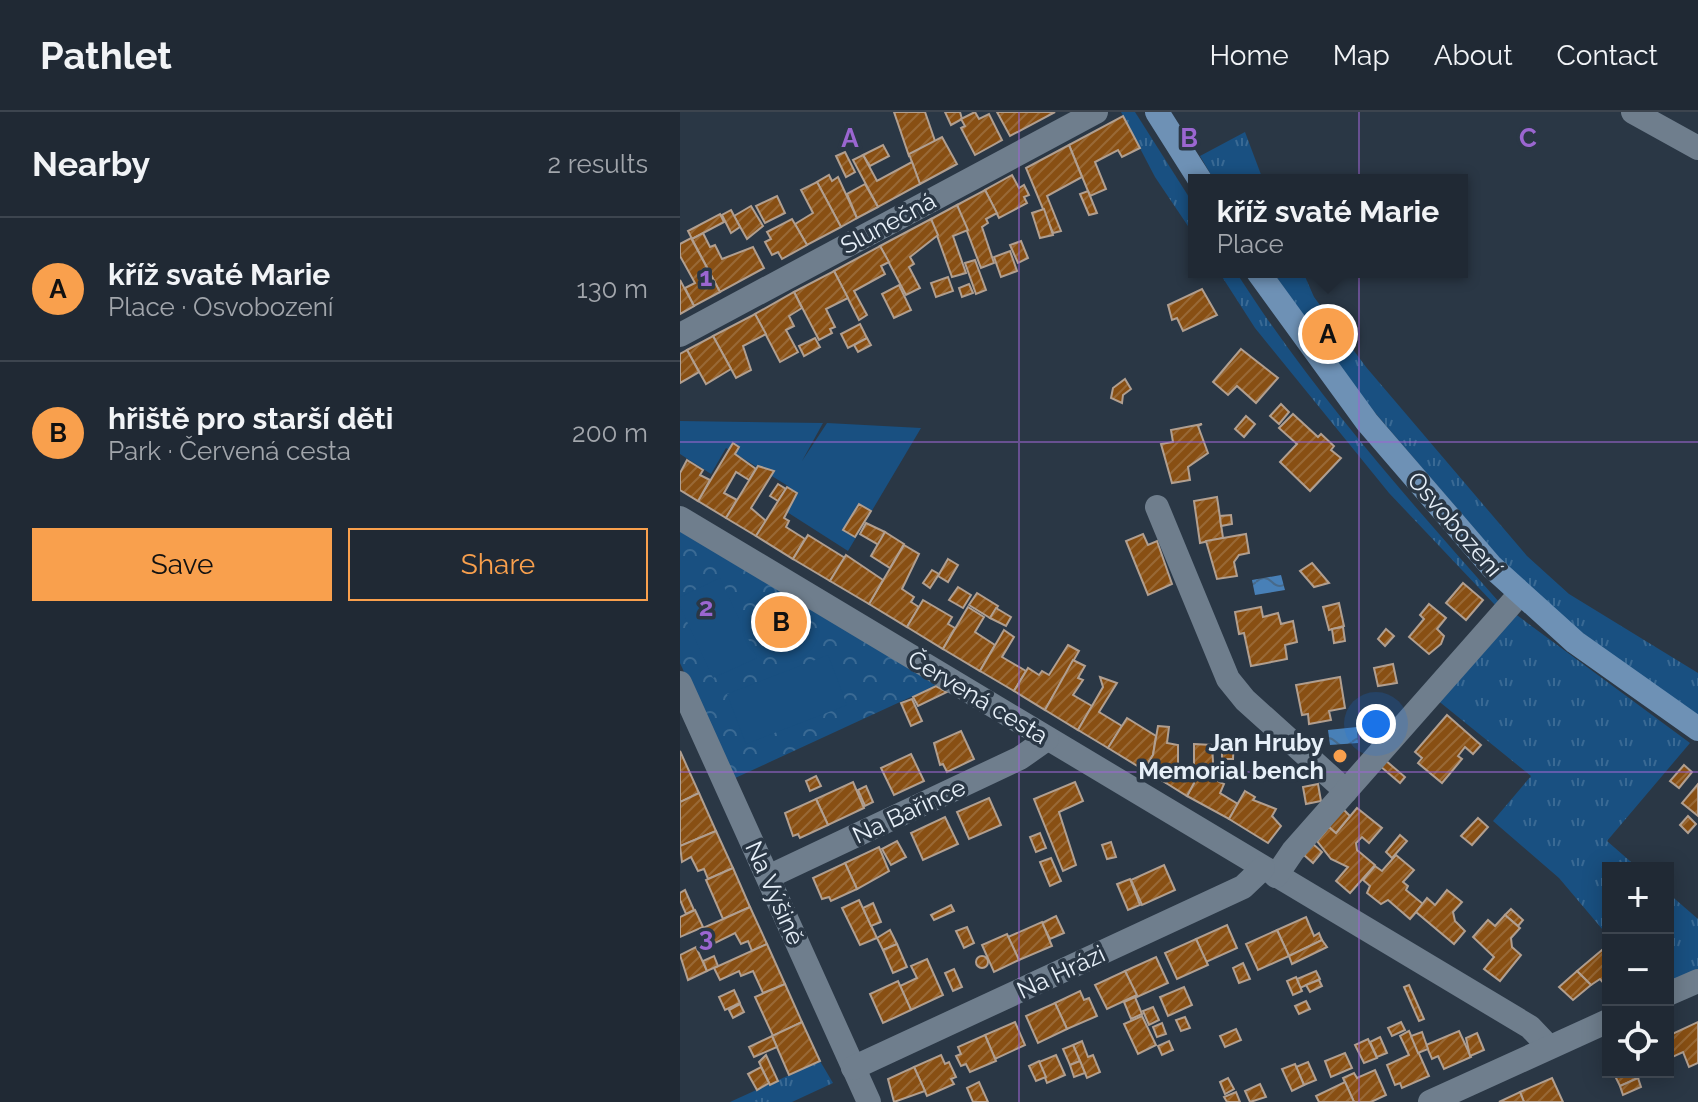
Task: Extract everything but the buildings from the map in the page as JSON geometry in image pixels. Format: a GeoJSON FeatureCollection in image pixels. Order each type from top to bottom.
{"type":"FeatureCollection","features":[{"type":"Feature","properties":{"kind":"main road"},"geometry":{"type":"LineString","coordinates":[[1157,112],[1196,174]]}},
{"type":"Feature","properties":{"kind":"main road","name":"Osvobození"},"geometry":{"type":"LineString","coordinates":[[1262,278],[1367,422],[1519,595],[1575,642],[1698,729]]}},
{"type":"Feature","properties":{"kind":"street","name":"Slunečná"},"geometry":{"type":"LineString","coordinates":[[680,335],[1096,112]]}},
{"type":"Feature","properties":{"kind":"street"},"geometry":{"type":"LineString","coordinates":[[1633,112],[1698,148]]}},
{"type":"Feature","properties":{"kind":"street"},"geometry":{"type":"LineString","coordinates":[[1157,507],[1233,687],[1346,791]]}},
{"type":"Feature","properties":{"kind":"street","name":"Červená cesta"},"geometry":{"type":"LineString","coordinates":[[680,518],[1530,1027],[1549,1047]]}},
{"type":"Feature","properties":{"kind":"street"},"geometry":{"type":"LineString","coordinates":[[1269,872],[1346,791],[1519,595]]}},
{"type":"Feature","properties":{"kind":"street","name":"Na Výšině"},"geometry":{"type":"LineString","coordinates":[[680,683],[869,1102]]}},
{"type":"Feature","properties":{"kind":"street","name":"Na Bařince"},"geometry":{"type":"LineString","coordinates":[[768,877],[1031,754],[1047,739]]}},
{"type":"Feature","properties":{"kind":"street","name":"Na Hrázi"},"geometry":{"type":"LineString","coordinates":[[853,1068],[1243,887],[1269,872]]}},
{"type":"Feature","properties":{"kind":"street"},"geometry":{"type":"LineString","coordinates":[[1674,991],[1698,981]]}},
{"type":"Feature","properties":{"kind":"street"},"geometry":{"type":"LineString","coordinates":[[1430,1102],[1602,1024]]}},
{"type":"Feature","properties":{"kind":"green space"},"geometry":{"type":"Polygon","coordinates":[[[1121,112],[1135,112],[1188,196],[1188,226],[1155,177],[1121,112]]]}},
{"type":"Feature","properties":{"kind":"green space"},"geometry":{"type":"Polygon","coordinates":[[[1245,132],[1261,174],[1210,174],[1200,156],[1245,132]]]}},
{"type":"Feature","properties":{"kind":"green space"},"geometry":{"type":"Polygon","coordinates":[[[1223,278],[1240,278],[1328,401],[1499,602],[1496,606],[1389,493],[1255,328],[1223,278]]]}},
{"type":"Feature","properties":{"kind":"green space"},"geometry":{"type":"Polygon","coordinates":[[[1277,278],[1306,278],[1314,297],[1366,367],[1527,556],[1569,594],[1698,673],[1698,717],[1566,621],[1506,566],[1353,387],[1277,278]]]}},
{"type":"Feature","properties":{"kind":"green space"},"geometry":{"type":"Polygon","coordinates":[[[680,421],[823,423],[802,461],[827,423],[921,428],[848,551],[787,512],[788,486],[726,448],[711,474],[680,454],[680,421]]]}},
{"type":"Feature","properties":{"kind":"green space"},"geometry":{"type":"Polygon","coordinates":[[[680,526],[939,684],[733,779],[680,663],[680,526]]]}},
{"type":"Feature","properties":{"kind":"green space"},"geometry":{"type":"Polygon","coordinates":[[[720,578],[757,658],[713,678],[680,606],[680,597],[720,578]]]}},
{"type":"Feature","properties":{"kind":"green space"},"geometry":{"type":"Polygon","coordinates":[[[1514,613],[1690,743],[1607,841],[1631,862],[1602,862],[1602,929],[1559,878],[1493,821],[1531,776],[1436,699],[1514,613]]]}},
{"type":"Feature","properties":{"kind":"green space"},"geometry":{"type":"Polygon","coordinates":[[[828,655],[847,705],[746,744],[727,694],[828,655]]]}},
{"type":"Feature","properties":{"kind":"green space"},"geometry":{"type":"Polygon","coordinates":[[[1674,898],[1698,919],[1698,969],[1674,980],[1674,898]]]}},
{"type":"Feature","properties":{"kind":"green space"},"geometry":{"type":"Polygon","coordinates":[[[820,1061],[833,1083],[792,1102],[730,1102],[820,1061]]]}},
{"type":"Feature","properties":{"kind":"water"},"geometry":{"type":"Polygon","coordinates":[[[1281,575],[1285,590],[1255,595],[1252,580],[1281,575]]]}},
{"type":"Feature","properties":{"kind":"water"},"geometry":{"type":"Polygon","coordinates":[[[1357,727],[1358,743],[1330,745],[1328,730],[1357,727]]]}},
{"type":"Feature","properties":{"kind":"place","name":"kříž svaté Marie"},"geometry":{"type":"Point","coordinates":[1328,334]}},
{"type":"Feature","properties":{"kind":"place","name":"hřiště pro starší děti"},"geometry":{"type":"Point","coordinates":[781,622]}},
{"type":"Feature","properties":{"kind":"place","name":"Jan Hruby Memorial bench"},"geometry":{"type":"Point","coordinates":[1340,756]}}]}
